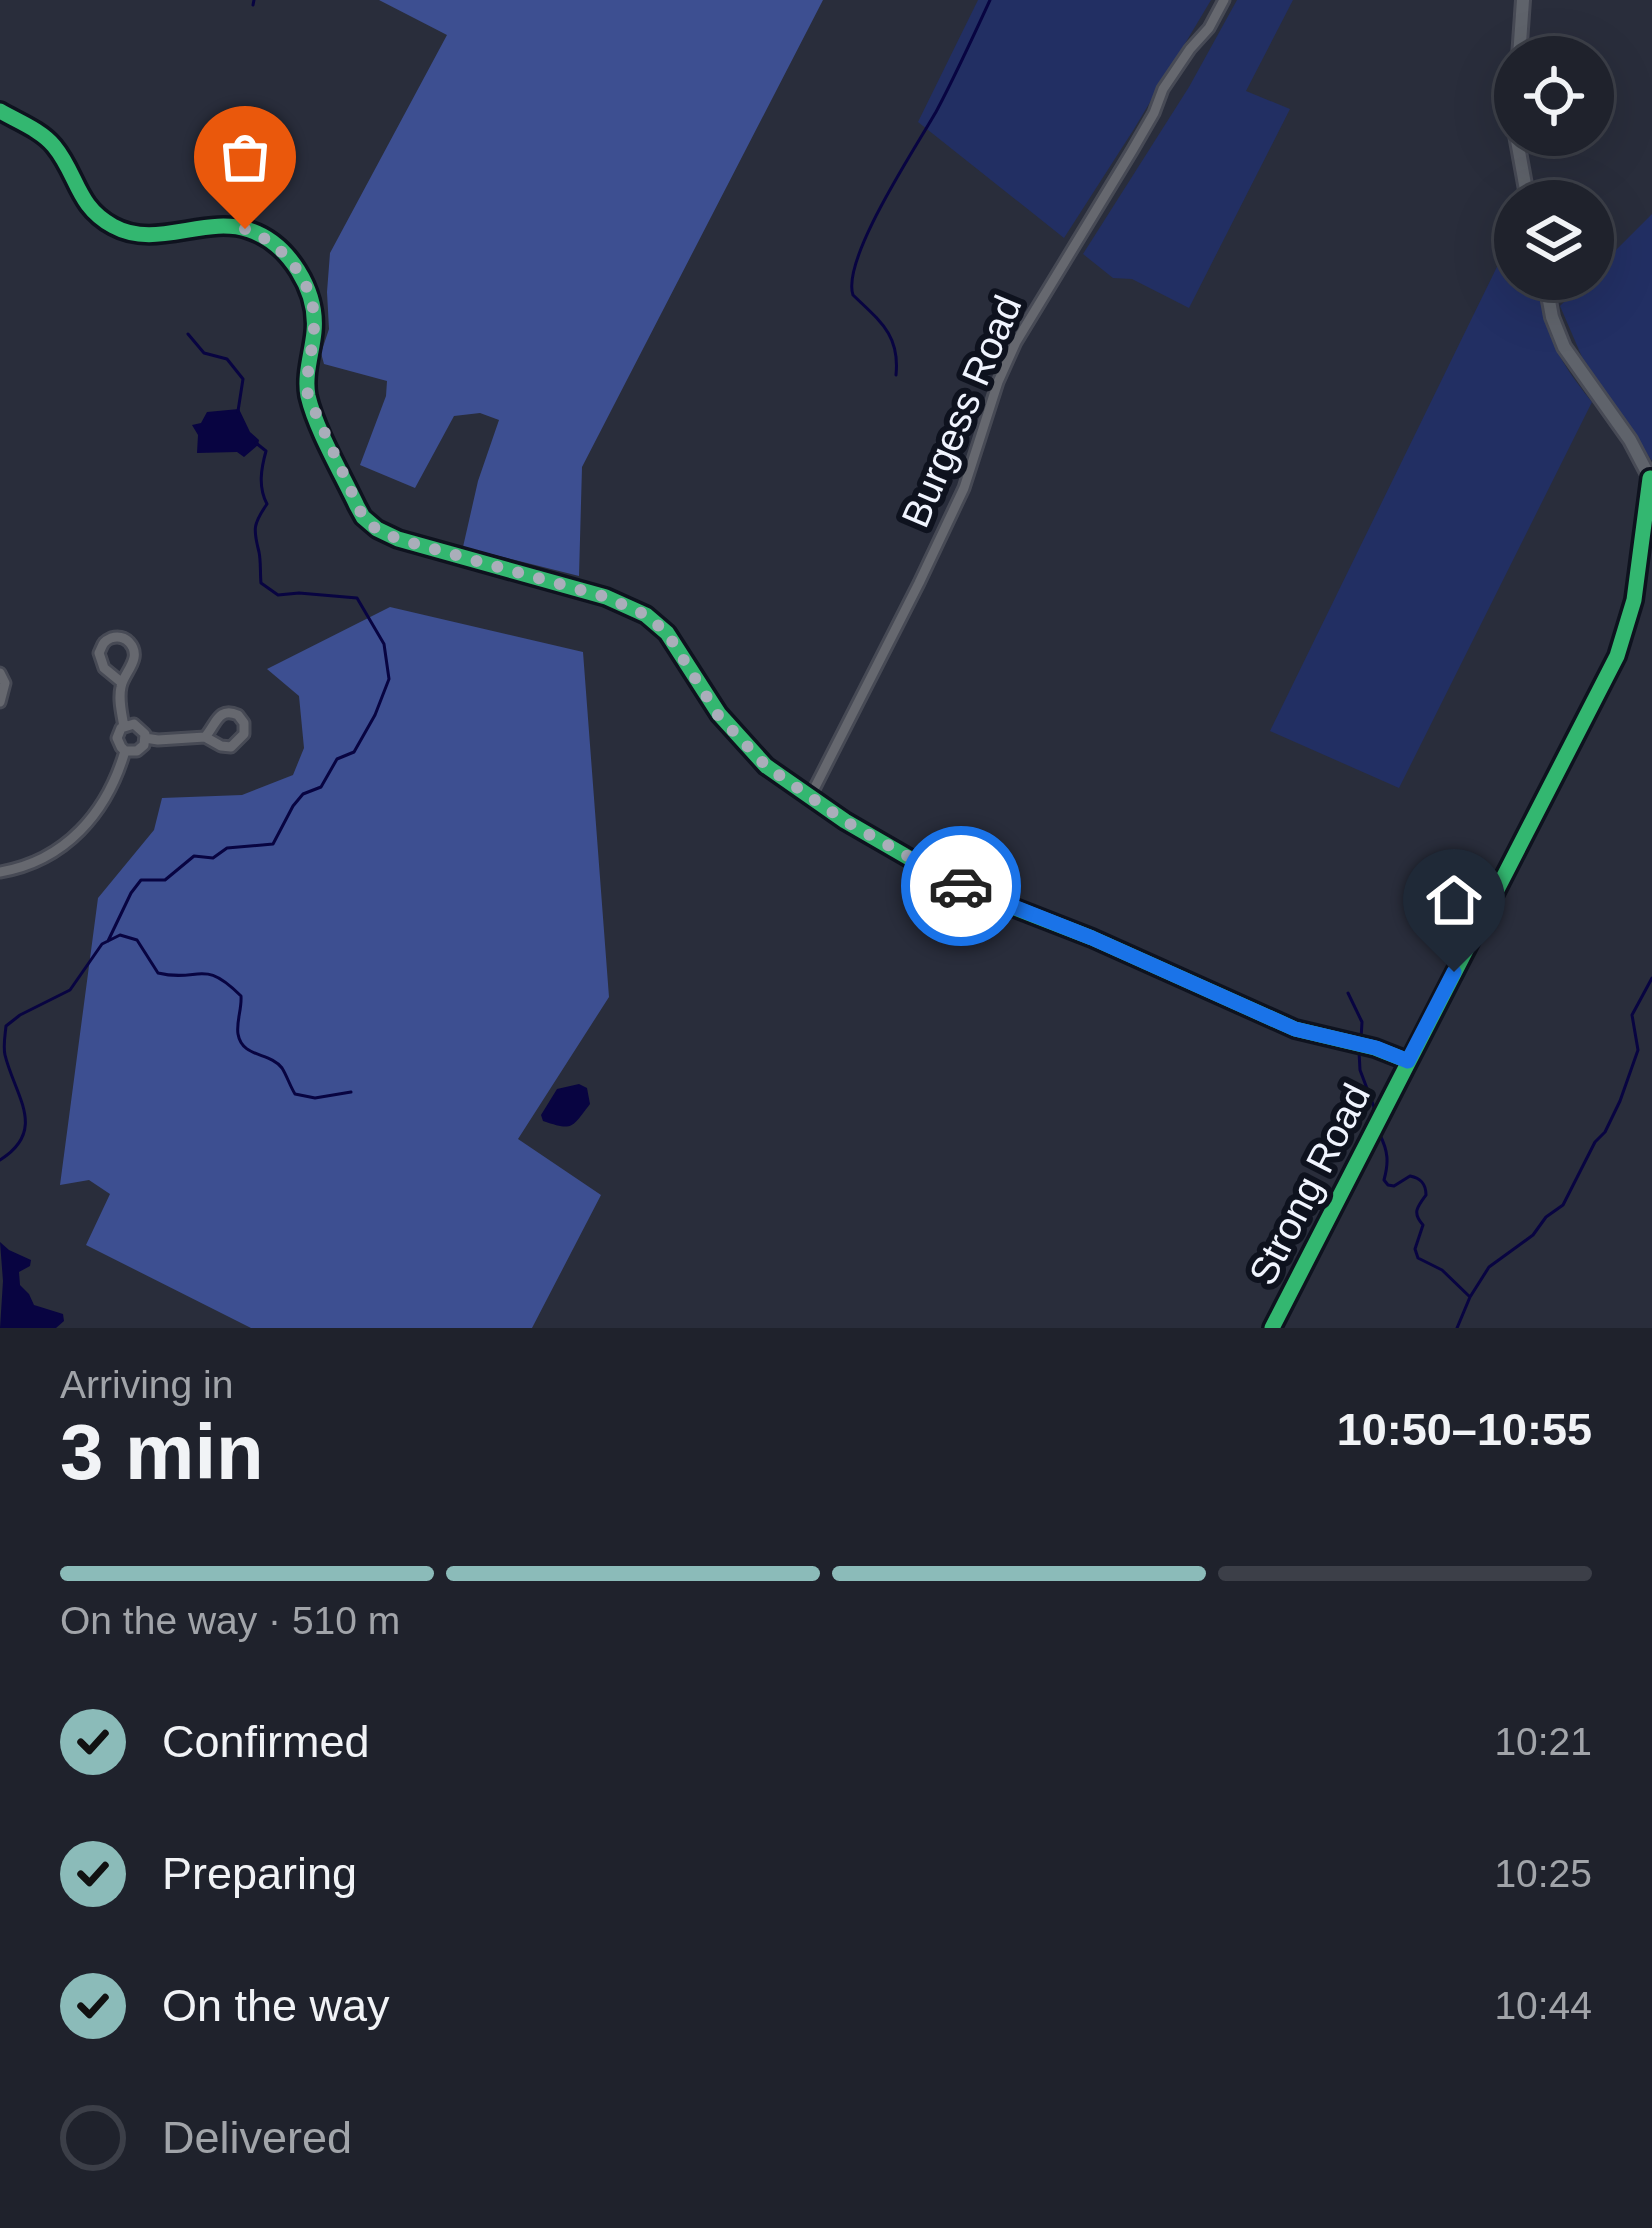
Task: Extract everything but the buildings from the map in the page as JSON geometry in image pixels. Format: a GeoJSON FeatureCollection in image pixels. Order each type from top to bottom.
{"type":"FeatureCollection","features":[{"type":"Feature","properties":{"kind":"street","name":"Burgess Road"},"geometry":{"type":"LineString","coordinates":[[810,797],[964,488],[1016,342],[1132,151],[1163,89],[1224,0]]}},
{"type":"Feature","properties":{"kind":"street"},"geometry":{"type":"LineString","coordinates":[[1520,36],[1523,0]]}},
{"type":"Feature","properties":{"kind":"street"},"geometry":{"type":"LineString","coordinates":[[0,111],[54,145],[85,203],[120,230],[151,235],[236,227],[276,245],[294,266],[315,318],[308,396],[363,517],[377,530],[606,597],[646,615],[667,633],[702,692],[776,775],[916,862],[1295,1029],[1376,1048],[1408,1061]]}},
{"type":"Feature","properties":{"kind":"street","name":"Strong Road"},"geometry":{"type":"LineString","coordinates":[[1272,1328],[1617,656],[1634,600],[1651,479],[1630,440],[1564,347],[1549,300]]}},
{"type":"Feature","properties":{"kind":"street"},"geometry":{"type":"LineString","coordinates":[[121,682],[104,668],[99,653],[105,642],[116,637],[131,644],[134,652],[132,666],[121,682],[124,727],[117,738],[125,751],[137,751],[144,745],[141,729],[134,724],[124,727]]}},
{"type":"Feature","properties":{"kind":"street"},"geometry":{"type":"LineString","coordinates":[[0,674],[5,683],[0,702]]}},
{"type":"Feature","properties":{"kind":"street"},"geometry":{"type":"LineString","coordinates":[[145,738],[205,737],[231,747],[244,734],[244,723],[238,715],[225,712],[205,737]]}},
{"type":"Feature","properties":{"kind":"street"},"geometry":{"type":"LineString","coordinates":[[0,872],[42,861],[77,833],[106,801],[125,751]]}},
{"type":"Feature","properties":{"kind":"shaded area"},"geometry":{"type":"Polygon","coordinates":[[[379,0],[823,0],[582,467],[579,576],[463,547],[499,420],[480,413],[454,416],[415,488],[360,465],[386,396],[387,381],[324,364],[330,253],[447,35],[379,0]]]}},
{"type":"Feature","properties":{"kind":"shaded area"},"geometry":{"type":"Polygon","coordinates":[[[978,0],[1211,0],[1064,238],[918,122],[978,0]]]}},
{"type":"Feature","properties":{"kind":"shaded area"},"geometry":{"type":"Polygon","coordinates":[[[1237,0],[1293,0],[1246,91],[1290,109],[1189,308],[1132,279],[1113,278],[1083,254],[1189,87],[1237,0]]]}},
{"type":"Feature","properties":{"kind":"shaded area"},"geometry":{"type":"Polygon","coordinates":[[[1652,214],[1652,461],[1582,357],[1560,306],[1566,300],[1614,300],[1614,252],[1652,214]]]}},
{"type":"Feature","properties":{"kind":"shaded area"},"geometry":{"type":"Polygon","coordinates":[[[1494,273],[1494,300],[1540,300],[1554,345],[1592,402],[1399,788],[1270,731],[1494,273]]]}},
{"type":"Feature","properties":{"kind":"shaded area"},"geometry":{"type":"Polygon","coordinates":[[[239,409],[258,445],[244,457],[237,452],[197,453],[198,435],[192,425],[201,423],[207,412],[239,409]]]}},
{"type":"Feature","properties":{"kind":"shaded area"},"geometry":{"type":"Polygon","coordinates":[[[390,607],[583,652],[609,997],[518,1139],[601,1195],[532,1328],[251,1328],[86,1245],[110,1194],[89,1180],[60,1185],[98,898],[154,830],[162,798],[242,795],[293,775],[304,748],[299,696],[267,669],[390,607]]]}},
{"type":"Feature","properties":{"kind":"shaded area"},"geometry":{"type":"Polygon","coordinates":[[[579,1084],[587,1088],[590,1104],[575,1123],[566,1127],[543,1121],[541,1115],[557,1089],[579,1084]]]}},
{"type":"Feature","properties":{"kind":"shaded area"},"geometry":{"type":"Polygon","coordinates":[[[0,1242],[31,1260],[19,1272],[20,1285],[34,1305],[63,1314],[64,1321],[56,1328],[0,1328],[0,1242]]]}},
{"type":"Feature","properties":{"kind":"waterway"},"geometry":{"type":"LineString","coordinates":[[253,5],[254,0]]}},
{"type":"Feature","properties":{"kind":"waterway"},"geometry":{"type":"LineString","coordinates":[[896,375],[891,339],[853,295],[852,278],[869,230],[937,110],[990,0]]}},
{"type":"Feature","properties":{"kind":"waterway"},"geometry":{"type":"LineString","coordinates":[[188,334],[204,353],[227,359],[243,379],[238,411]]}},
{"type":"Feature","properties":{"kind":"waterway"},"geometry":{"type":"LineString","coordinates":[[108,941],[141,880],[165,880],[194,856],[213,858],[227,848],[273,844],[303,794],[321,787],[337,759],[354,752],[389,679],[384,644],[357,598],[278,595],[261,583],[255,532],[267,504],[261,478],[266,451],[256,443]]}},
{"type":"Feature","properties":{"kind":"waterway"},"geometry":{"type":"LineString","coordinates":[[0,1160],[14,1149],[25,1124],[5,1055],[6,1026],[70,990],[102,944],[120,935],[137,940],[158,973],[209,974],[228,984],[241,996],[241,1042],[277,1063],[295,1094],[315,1098],[351,1092]]}},
{"type":"Feature","properties":{"kind":"waterway"},"geometry":{"type":"LineString","coordinates":[[1457,1328],[1489,1267],[1533,1235],[1563,1205],[1595,1142],[1605,1132],[1638,1050],[1632,1015],[1652,978]]}},
{"type":"Feature","properties":{"kind":"waterway"},"geometry":{"type":"LineString","coordinates":[[1348,993],[1362,1022],[1361,1039]]}},
{"type":"Feature","properties":{"kind":"waterway"},"geometry":{"type":"LineString","coordinates":[[1359,1051],[1360,1070],[1374,1107],[1372,1118]]}},
{"type":"Feature","properties":{"kind":"waterway"},"geometry":{"type":"LineString","coordinates":[[1380,1135],[1388,1185],[1410,1176],[1425,1187],[1417,1210],[1423,1225],[1415,1249],[1418,1258],[1442,1270],[1470,1297]]}},
{"type":"Feature","properties":{"kind":"cycle path"},"geometry":{"type":"LineString","coordinates":[[0,111],[49,140],[92,209],[113,226],[146,235],[215,226],[249,230],[288,257],[306,285],[314,316],[307,380],[312,409],[357,506],[377,529],[398,539],[606,597],[646,615],[667,633],[719,714],[766,766],[845,821],[916,862],[1295,1029],[1408,1061]]}},
{"type":"Feature","properties":{"kind":"cycle path"},"geometry":{"type":"LineString","coordinates":[[1272,1328],[1617,656],[1634,600],[1650,478]]}},
{"type":"Feature","properties":{"kind":"way so far"},"geometry":{"type":"LineString","coordinates":[[245,229],[276,245],[308,289],[315,318],[308,396],[356,506],[377,530],[452,556],[606,597],[646,615],[667,633],[718,715],[766,766],[845,821],[961,886]]}},
{"type":"Feature","properties":{"kind":"route"},"geometry":{"type":"LineString","coordinates":[[961,886],[1092,938],[1295,1029],[1376,1048],[1408,1061],[1454,972]]}}]}
